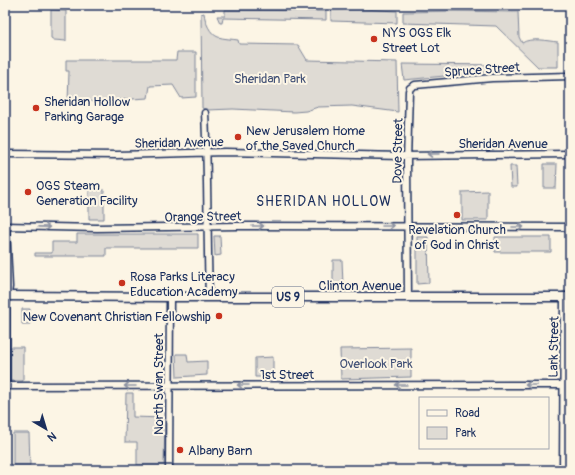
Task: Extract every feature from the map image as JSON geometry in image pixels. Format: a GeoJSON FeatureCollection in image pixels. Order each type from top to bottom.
{"type":"FeatureCollection","features":[{"type":"Feature","properties":{"kind":"main road","name":"Clinton Avenue"},"geometry":{"type":"LineString","coordinates":[[6,296],[567,297]]}},
{"type":"Feature","properties":{"kind":"street","name":"Spruce Street"},"geometry":{"type":"LineString","coordinates":[[409,100],[410,88],[415,85],[492,78],[570,76]]}},
{"type":"Feature","properties":{"kind":"street","name":"Dove Street"},"geometry":{"type":"LineString","coordinates":[[408,297],[407,155],[409,100]]}},
{"type":"Feature","properties":{"kind":"street"},"geometry":{"type":"LineString","coordinates":[[205,112],[209,297]]}},
{"type":"Feature","properties":{"kind":"street","name":"Sheridan Avenue"},"geometry":{"type":"LineString","coordinates":[[5,154],[118,155],[207,152],[407,155],[570,154]]}},
{"type":"Feature","properties":{"kind":"street"},"geometry":{"type":"LineString","coordinates":[[6,226],[9,287],[6,296],[6,386]]}},
{"type":"Feature","properties":{"kind":"street","name":"Orange Street"},"geometry":{"type":"LineString","coordinates":[[6,226],[97,228],[207,228],[244,226],[570,227]]}},
{"type":"Feature","properties":{"kind":"street","name":"North Swan Street"},"geometry":{"type":"LineString","coordinates":[[169,470],[170,297]]}},
{"type":"Feature","properties":{"kind":"street","name":"Lark Street"},"geometry":{"type":"LineString","coordinates":[[563,470],[563,385],[567,297]]}},
{"type":"Feature","properties":{"kind":"street","name":"1st Street"},"geometry":{"type":"LineString","coordinates":[[6,386],[570,385]]}},
{"type":"Feature","properties":{"kind":"green space"},"geometry":{"type":"Polygon","coordinates":[[[363,9],[397,11],[397,23],[331,21],[331,10],[363,9]]]}},
{"type":"Feature","properties":{"kind":"green space"},"geometry":{"type":"Polygon","coordinates":[[[51,10],[66,11],[66,41],[54,40],[51,38],[51,10]]]}},
{"type":"Feature","properties":{"kind":"green space"},"geometry":{"type":"Polygon","coordinates":[[[225,10],[326,11],[326,20],[223,18],[222,23],[220,23],[217,16],[225,16],[225,10]]]}},
{"type":"Feature","properties":{"kind":"green space"},"geometry":{"type":"Polygon","coordinates":[[[403,12],[518,12],[519,37],[522,43],[530,40],[558,42],[558,67],[538,67],[496,26],[403,23],[403,12]]]}},
{"type":"Feature","properties":{"kind":"green space","name":"Sheridan Park"},"geometry":{"type":"Polygon","coordinates":[[[204,13],[205,20],[210,30],[215,35],[220,38],[238,40],[239,44],[298,45],[307,60],[397,62],[398,112],[352,106],[318,107],[306,111],[294,112],[233,109],[207,110],[202,108],[201,14],[204,13]]]}},
{"type":"Feature","properties":{"kind":"green space"},"geometry":{"type":"Polygon","coordinates":[[[177,52],[196,52],[196,97],[181,98],[173,85],[150,86],[148,98],[68,103],[69,71],[66,71],[66,60],[176,60],[177,52]]]}},
{"type":"Feature","properties":{"kind":"green space"},"geometry":{"type":"Polygon","coordinates":[[[402,64],[501,65],[505,70],[404,80],[402,64]]]}},
{"type":"Feature","properties":{"kind":"green space"},"geometry":{"type":"Polygon","coordinates":[[[544,164],[557,164],[556,188],[544,188],[544,164]]]}},
{"type":"Feature","properties":{"kind":"green space"},"geometry":{"type":"Polygon","coordinates":[[[510,166],[516,166],[517,187],[511,187],[510,166]]]}},
{"type":"Feature","properties":{"kind":"green space"},"geometry":{"type":"Polygon","coordinates":[[[89,190],[104,190],[104,219],[89,219],[89,190]]]}},
{"type":"Feature","properties":{"kind":"green space"},"geometry":{"type":"Polygon","coordinates":[[[488,191],[488,220],[462,220],[462,192],[488,191]]]}},
{"type":"Feature","properties":{"kind":"green space"},"geometry":{"type":"Polygon","coordinates":[[[77,234],[198,234],[198,248],[106,248],[106,256],[35,256],[35,253],[52,253],[52,242],[77,242],[77,234]]]}},
{"type":"Feature","properties":{"kind":"green space"},"geometry":{"type":"Polygon","coordinates":[[[214,236],[220,236],[221,255],[215,256],[214,236]]]}},
{"type":"Feature","properties":{"kind":"green space"},"geometry":{"type":"Polygon","coordinates":[[[417,237],[428,237],[429,283],[417,284],[417,237]]]}},
{"type":"Feature","properties":{"kind":"green space"},"geometry":{"type":"Polygon","coordinates":[[[495,237],[551,237],[551,252],[495,252],[495,237]]]}},
{"type":"Feature","properties":{"kind":"green space"},"geometry":{"type":"Polygon","coordinates":[[[333,260],[342,260],[343,285],[333,285],[333,260]]]}},
{"type":"Feature","properties":{"kind":"green space"},"geometry":{"type":"Polygon","coordinates":[[[22,309],[30,309],[30,324],[22,324],[22,309]]]}},
{"type":"Feature","properties":{"kind":"green space"},"geometry":{"type":"Polygon","coordinates":[[[10,347],[23,347],[23,381],[10,381],[10,347]]]}},
{"type":"Feature","properties":{"kind":"green space","name":"Overlook Park"},"geometry":{"type":"Polygon","coordinates":[[[411,348],[411,377],[341,379],[340,349],[411,348]]]}},
{"type":"Feature","properties":{"kind":"green space"},"geometry":{"type":"Polygon","coordinates":[[[176,354],[187,354],[188,362],[207,361],[207,375],[177,377],[176,354]]]}},
{"type":"Feature","properties":{"kind":"green space"},"geometry":{"type":"Polygon","coordinates":[[[273,357],[273,377],[255,377],[255,358],[273,357]]]}},
{"type":"Feature","properties":{"kind":"green space"},"geometry":{"type":"Polygon","coordinates":[[[126,393],[133,393],[133,417],[165,418],[164,465],[137,465],[137,442],[125,442],[126,393]]]}},
{"type":"Feature","properties":{"kind":"green space"},"geometry":{"type":"Polygon","coordinates":[[[13,433],[29,433],[30,465],[13,465],[13,433]]]}},
{"type":"Feature","properties":{"kind":"place","name":"NYS OGS Elk Street Lot"},"geometry":{"type":"Point","coordinates":[374,39]}},
{"type":"Feature","properties":{"kind":"place","name":"Sheridan Hollow Parking Garage"},"geometry":{"type":"Point","coordinates":[36,108]}},
{"type":"Feature","properties":{"kind":"place","name":"New Jerusalem Home of the Saved Church"},"geometry":{"type":"Point","coordinates":[238,137]}},
{"type":"Feature","properties":{"kind":"place","name":"OGS Steam Generation Facility"},"geometry":{"type":"Point","coordinates":[28,192]}},
{"type":"Feature","properties":{"kind":"place","name":"Revelation Church of God in Christ"},"geometry":{"type":"Point","coordinates":[457,215]}},
{"type":"Feature","properties":{"kind":"place","name":"Rosa Parks Literacy Education Academy"},"geometry":{"type":"Point","coordinates":[122,283]}},
{"type":"Feature","properties":{"kind":"place","name":"New Covenant Christian Fellowship"},"geometry":{"type":"Point","coordinates":[219,316]}},
{"type":"Feature","properties":{"kind":"place","name":"Albany Barn"},"geometry":{"type":"Point","coordinates":[180,450]}},
{"type":"Feature","properties":{"kind":"district","name":"SHERIDAN HOLLOW"},"geometry":{"type":"Point","coordinates":[324,201]}}]}
